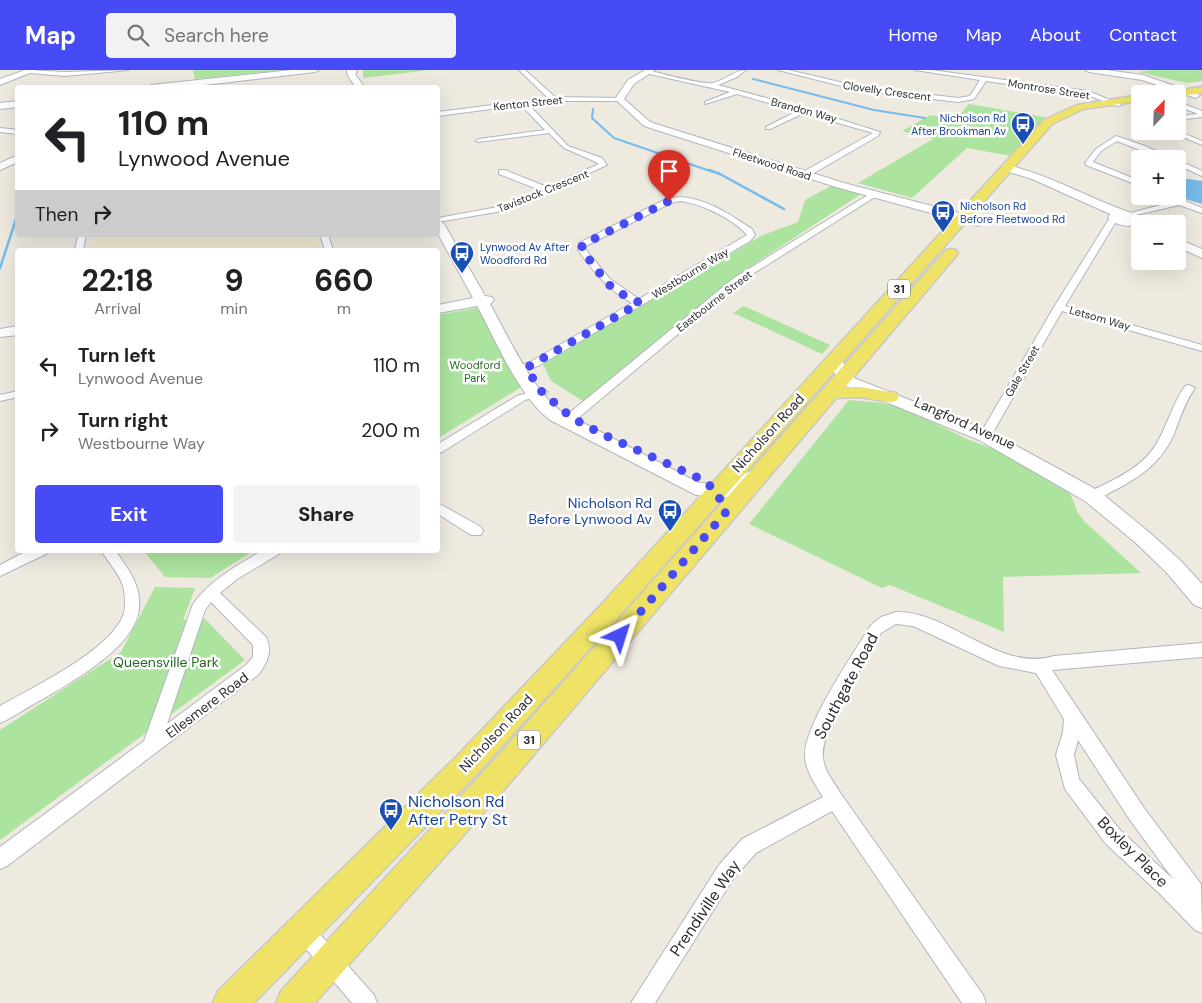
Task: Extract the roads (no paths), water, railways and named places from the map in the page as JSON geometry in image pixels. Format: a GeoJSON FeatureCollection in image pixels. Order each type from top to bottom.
{"type":"FeatureCollection","features":[{"type":"Feature","properties":{"kind":"main road","name":"Nicholson Road"},"geometry":{"type":"LineString","coordinates":[[1055,132],[1070,118],[1131,100]]}},
{"type":"Feature","properties":{"kind":"main road","name":"Nicholson Road"},"geometry":{"type":"LineString","coordinates":[[293,1003],[505,768],[721,502],[822,387],[844,376],[1013,173],[1048,122],[1077,108],[1131,103]]}},
{"type":"Feature","properties":{"kind":"main road","name":"Nicholson Road"},"geometry":{"type":"LineString","coordinates":[[1013,173],[1031,160]]}},
{"type":"Feature","properties":{"kind":"main road","name":"Nicholson Road"},"geometry":{"type":"LineString","coordinates":[[230,1003],[468,764],[614,606],[721,502],[760,473],[822,387],[834,360],[988,209]]}},
{"type":"Feature","properties":{"kind":"main road"},"geometry":{"type":"LineString","coordinates":[[822,387],[890,396]]}},
{"type":"Feature","properties":{"kind":"street"},"geometry":{"type":"LineString","coordinates":[[0,82],[31,71],[65,74],[126,70]]}},
{"type":"Feature","properties":{"kind":"street"},"geometry":{"type":"LineString","coordinates":[[179,85],[318,70]]}},
{"type":"Feature","properties":{"kind":"street"},"geometry":{"type":"LineString","coordinates":[[191,85],[318,70]]}},
{"type":"Feature","properties":{"kind":"street"},"geometry":{"type":"LineString","coordinates":[[350,70],[360,85]]}},
{"type":"Feature","properties":{"kind":"street"},"geometry":{"type":"LineString","coordinates":[[357,70],[364,85]]}},
{"type":"Feature","properties":{"kind":"street"},"geometry":{"type":"LineString","coordinates":[[522,70],[553,99]]}},
{"type":"Feature","properties":{"kind":"street"},"geometry":{"type":"LineString","coordinates":[[712,85],[735,76],[744,70]]}},
{"type":"Feature","properties":{"kind":"street","name":"Clovelly Crescent"},"geometry":{"type":"LineString","coordinates":[[781,70],[857,88],[958,100],[972,98],[984,79]]}},
{"type":"Feature","properties":{"kind":"street","name":"Montrose Street"},"geometry":{"type":"LineString","coordinates":[[918,70],[1088,93],[1115,104]]}},
{"type":"Feature","properties":{"kind":"street"},"geometry":{"type":"LineString","coordinates":[[1089,70],[1143,78],[1197,93]]}},
{"type":"Feature","properties":{"kind":"street"},"geometry":{"type":"LineString","coordinates":[[1109,70],[1149,76],[1197,93]]}},
{"type":"Feature","properties":{"kind":"street"},"geometry":{"type":"LineString","coordinates":[[618,99],[631,82],[649,71]]}},
{"type":"Feature","properties":{"kind":"street","name":"Brandon Way"},"geometry":{"type":"LineString","coordinates":[[649,71],[712,85],[877,132],[876,135],[804,175]]}},
{"type":"Feature","properties":{"kind":"street"},"geometry":{"type":"LineString","coordinates":[[707,103],[736,92]]}},
{"type":"Feature","properties":{"kind":"street","name":"Kenton Street"},"geometry":{"type":"LineString","coordinates":[[440,114],[553,99],[618,99]]}},
{"type":"Feature","properties":{"kind":"street","name":"Fleetwood Road"},"geometry":{"type":"LineString","coordinates":[[618,99],[653,126],[804,175],[874,195],[968,227]]}},
{"type":"Feature","properties":{"kind":"street"},"geometry":{"type":"LineString","coordinates":[[0,105],[15,103]]}},
{"type":"Feature","properties":{"kind":"street","name":"Tavistock Crescent"},"geometry":{"type":"LineString","coordinates":[[440,219],[505,208],[603,165],[600,160],[566,147],[523,103]]}},
{"type":"Feature","properties":{"kind":"street"},"geometry":{"type":"LineString","coordinates":[[1186,107],[1202,114]]}},
{"type":"Feature","properties":{"kind":"street"},"geometry":{"type":"LineString","coordinates":[[768,128],[805,110]]}},
{"type":"Feature","properties":{"kind":"street"},"geometry":{"type":"LineString","coordinates":[[1186,117],[1202,114]]}},
{"type":"Feature","properties":{"kind":"street"},"geometry":{"type":"LineString","coordinates":[[0,130],[15,132]]}},
{"type":"Feature","properties":{"kind":"street"},"geometry":{"type":"LineString","coordinates":[[479,141],[550,131]]}},
{"type":"Feature","properties":{"kind":"street"},"geometry":{"type":"LineString","coordinates":[[1186,137],[1202,143]]}},
{"type":"Feature","properties":{"kind":"street"},"geometry":{"type":"LineString","coordinates":[[1131,179],[1089,163],[1098,150],[1116,138],[1150,150]]}},
{"type":"Feature","properties":{"kind":"street"},"geometry":{"type":"LineString","coordinates":[[0,167],[15,160]]}},
{"type":"Feature","properties":{"kind":"street"},"geometry":{"type":"LineString","coordinates":[[1186,166],[1202,174]]}},
{"type":"Feature","properties":{"kind":"street"},"geometry":{"type":"LineString","coordinates":[[502,172],[548,190]]}},
{"type":"Feature","properties":{"kind":"street"},"geometry":{"type":"LineString","coordinates":[[1013,173],[1049,183],[1128,220],[1171,205]]}},
{"type":"Feature","properties":{"kind":"street","name":"Westbourne Way"},"geometry":{"type":"LineString","coordinates":[[523,369],[640,303],[747,239],[751,234],[702,202],[686,194],[582,245],[582,250],[608,284],[620,293],[640,303]]}},
{"type":"Feature","properties":{"kind":"street","name":"Eastbourne Street"},"geometry":{"type":"LineString","coordinates":[[569,420],[737,280],[874,195]]}},
{"type":"Feature","properties":{"kind":"street"},"geometry":{"type":"LineString","coordinates":[[1186,204],[1202,211]]}},
{"type":"Feature","properties":{"kind":"street","name":"Letsom Way"},"geometry":{"type":"LineString","coordinates":[[1128,220],[1060,307],[1202,348]]}},
{"type":"Feature","properties":{"kind":"street"},"geometry":{"type":"LineString","coordinates":[[440,223],[545,408],[721,502]]}},
{"type":"Feature","properties":{"kind":"street"},"geometry":{"type":"LineString","coordinates":[[1186,247],[1202,254]]}},
{"type":"Feature","properties":{"kind":"street"},"geometry":{"type":"LineString","coordinates":[[440,309],[484,300]]}},
{"type":"Feature","properties":{"kind":"street","name":"Gale Street"},"geometry":{"type":"LineString","coordinates":[[986,433],[1060,307]]}},
{"type":"Feature","properties":{"kind":"street"},"geometry":{"type":"LineString","coordinates":[[0,333],[15,330]]}},
{"type":"Feature","properties":{"kind":"street"},"geometry":{"type":"LineString","coordinates":[[834,360],[844,376]]}},
{"type":"Feature","properties":{"kind":"street","name":"Langford Avenue"},"geometry":{"type":"LineString","coordinates":[[844,376],[848,381],[986,433]]}},
{"type":"Feature","properties":{"kind":"street","name":"Langford Avenue"},"geometry":{"type":"LineString","coordinates":[[844,376],[851,376],[882,387],[986,433],[1085,491],[1143,538],[1201,596]]}},
{"type":"Feature","properties":{"kind":"street"},"geometry":{"type":"LineString","coordinates":[[1085,491],[1134,475],[1152,460],[1164,441],[1179,401],[1189,388]]}},
{"type":"Feature","properties":{"kind":"street"},"geometry":{"type":"LineString","coordinates":[[440,448],[521,398],[538,393]]}},
{"type":"Feature","properties":{"kind":"street"},"geometry":{"type":"LineString","coordinates":[[0,398],[15,395]]}},
{"type":"Feature","properties":{"kind":"street"},"geometry":{"type":"LineString","coordinates":[[440,509],[476,531]]}},
{"type":"Feature","properties":{"kind":"street"},"geometry":{"type":"LineString","coordinates":[[0,571],[35,553]]}},
{"type":"Feature","properties":{"kind":"street"},"geometry":{"type":"LineString","coordinates":[[0,715],[94,658],[119,633],[127,622],[132,611],[129,584],[110,553]]}},
{"type":"Feature","properties":{"kind":"street","name":"Ellesmere Road"},"geometry":{"type":"LineString","coordinates":[[151,746],[198,608],[210,592],[269,553]]}},
{"type":"Feature","properties":{"kind":"street","name":"Ellesmere Road"},"geometry":{"type":"LineString","coordinates":[[0,859],[252,670],[261,658],[260,642],[210,592]]}},
{"type":"Feature","properties":{"kind":"street","name":"Southgate Road"},"geometry":{"type":"LineString","coordinates":[[975,1003],[835,800],[817,770],[812,753],[822,722],[876,629],[888,619],[906,618],[920,622],[1005,661],[1041,667],[1054,663],[1202,650]]}},
{"type":"Feature","properties":{"kind":"street","name":"Boxley Place"},"geometry":{"type":"LineString","coordinates":[[1041,667],[1136,814],[1194,891],[1202,906]]}},
{"type":"Feature","properties":{"kind":"street","name":"Boxley Place"},"geometry":{"type":"LineString","coordinates":[[1073,718],[1072,732],[1066,755],[1071,783],[1113,837],[1167,887],[1202,924]]}},
{"type":"Feature","properties":{"kind":"street","name":"Prendiville Way"},"geometry":{"type":"LineString","coordinates":[[642,1003],[726,872],[749,846],[835,800]]}},
{"type":"Feature","properties":{"kind":"street"},"geometry":{"type":"LineString","coordinates":[[303,930],[366,1003]]}},
{"type":"Feature","properties":{"kind":"water"},"geometry":{"type":"Polygon","coordinates":[[[1186,179],[1202,181],[1202,204],[1186,199],[1186,179]]]}},
{"type":"Feature","properties":{"kind":"waterway"},"geometry":{"type":"LineString","coordinates":[[753,79],[874,110],[925,118]]}},
{"type":"Feature","properties":{"kind":"waterway"},"geometry":{"type":"LineString","coordinates":[[593,109],[592,118],[614,138],[713,172]]}},
{"type":"Feature","properties":{"kind":"waterway"},"geometry":{"type":"LineString","coordinates":[[709,170],[720,174],[784,209]]}},
{"type":"Feature","properties":{"kind":"waterway"},"geometry":{"type":"LineString","coordinates":[[0,268],[15,222]]}},
{"type":"Feature","properties":{"kind":"place","name":"Nicholson Rd After Brookman Av"},"geometry":{"type":"Point","coordinates":[1023,145]}},
{"type":"Feature","properties":{"kind":"place","name":"Nicholson Rd Before Fleetwood Rd"},"geometry":{"type":"Point","coordinates":[943,233]}},
{"type":"Feature","properties":{"kind":"place","name":"Lynwood Av After Woodford Rd"},"geometry":{"type":"Point","coordinates":[462,274]}},
{"type":"Feature","properties":{"kind":"place","name":"Nicholson Rd Before Lynwood Av"},"geometry":{"type":"Point","coordinates":[670,532]}},
{"type":"Feature","properties":{"kind":"place","name":"Nicholson Rd After Petry St"},"geometry":{"type":"Point","coordinates":[391,831]}},
{"type":"Feature","properties":{"kind":"park label","name":"Woodford Park"},"geometry":{"type":"Point","coordinates":[475,371]}},
{"type":"Feature","properties":{"kind":"park label","name":"Queensville Park"},"geometry":{"type":"Point","coordinates":[166,662]}}]}
